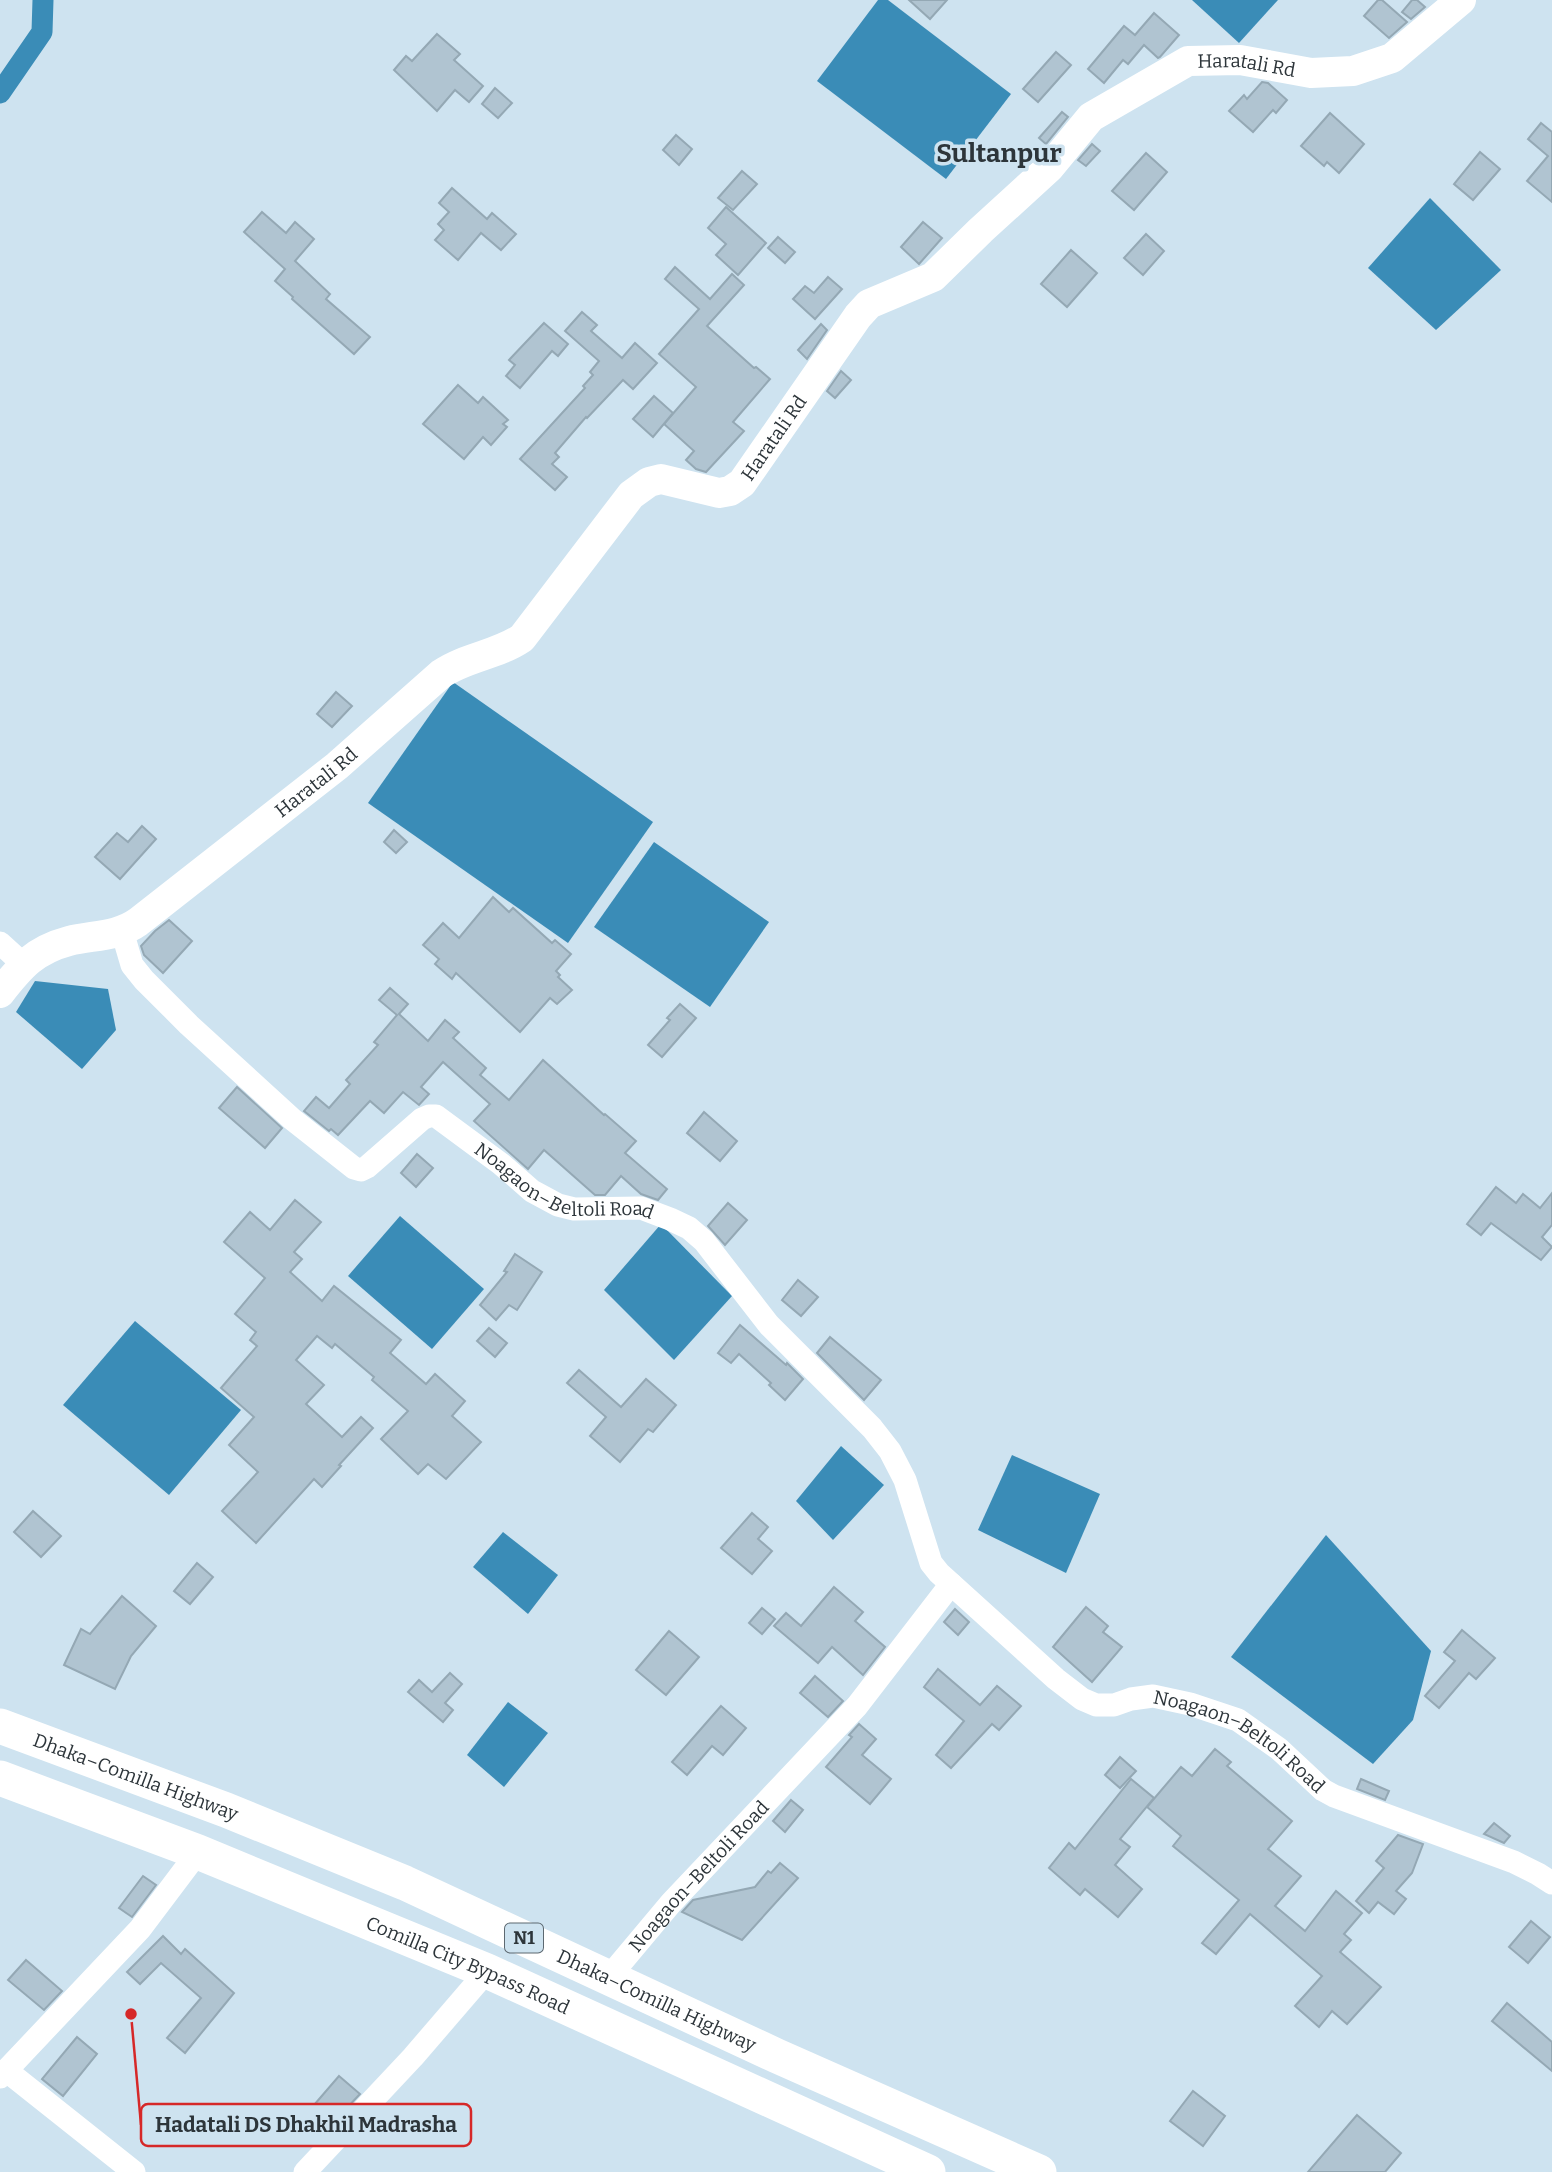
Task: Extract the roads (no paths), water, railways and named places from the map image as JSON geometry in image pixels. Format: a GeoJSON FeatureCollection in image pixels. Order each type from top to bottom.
{"type":"FeatureCollection","features":[{"type":"Feature","properties":{"kind":"highway","name":"Dhaka–Comilla Highway"},"geometry":{"type":"LineString","coordinates":[[0,1726],[226,1810],[405,1883],[777,2056],[1039,2172]]}},
{"type":"Feature","properties":{"kind":"highway","name":"Comilla City Bypass Road"},"geometry":{"type":"LineString","coordinates":[[0,1779],[198,1852],[487,1971],[928,2172]]}},
{"type":"Feature","properties":{"kind":"main road","name":"Haratali Rd"},"geometry":{"type":"LineString","coordinates":[[0,993],[23,964],[44,951],[69,941],[122,931],[138,922],[337,766],[441,674],[454,666],[513,645],[522,639],[631,495],[649,482],[661,479],[719,492],[730,491],[742,483],[869,304],[933,277],[1049,168],[1091,117],[1188,61],[1240,60],[1311,73],[1353,71],[1392,58],[1461,0]]}},
{"type":"Feature","properties":{"kind":"street","name":"Noagaon–Beltoli Road"},"geometry":{"type":"LineString","coordinates":[[122,931],[132,965],[144,980],[292,1119],[354,1168],[361,1171],[368,1167],[422,1119],[436,1116],[532,1191],[558,1205],[574,1209],[641,1208],[688,1228],[704,1241],[769,1325],[872,1428],[890,1451],[905,1480],[931,1563],[1056,1679],[1082,1699],[1096,1705],[1114,1705],[1153,1696],[1190,1704],[1238,1720],[1260,1733],[1334,1796],[1514,1862],[1552,1883]]}},
{"type":"Feature","properties":{"kind":"street"},"geometry":{"type":"LineString","coordinates":[[0,943],[23,964]]}},
{"type":"Feature","properties":{"kind":"street","name":"Noagaon–Beltoli Road"},"geometry":{"type":"LineString","coordinates":[[609,1977],[671,1903],[857,1706],[951,1584]]}},
{"type":"Feature","properties":{"kind":"street"},"geometry":{"type":"LineString","coordinates":[[134,2172],[3,2074],[140,1929],[198,1852]]}},
{"type":"Feature","properties":{"kind":"street"},"geometry":{"type":"LineString","coordinates":[[305,2172],[413,2057],[487,1971]]}},
{"type":"Feature","properties":{"kind":"water"},"geometry":{"type":"Polygon","coordinates":[[[878,0],[888,0],[1011,94],[946,179],[817,81],[878,0]]]}},
{"type":"Feature","properties":{"kind":"water"},"geometry":{"type":"Polygon","coordinates":[[[1192,0],[1278,0],[1239,43],[1192,0]]]}},
{"type":"Feature","properties":{"kind":"water"},"geometry":{"type":"Polygon","coordinates":[[[1430,198],[1501,270],[1436,330],[1368,268],[1430,198]]]}},
{"type":"Feature","properties":{"kind":"water"},"geometry":{"type":"Polygon","coordinates":[[[453,682],[653,822],[568,943],[368,803],[453,682]]]}},
{"type":"Feature","properties":{"kind":"water"},"geometry":{"type":"Polygon","coordinates":[[[654,842],[769,922],[710,1007],[594,927],[654,842]]]}},
{"type":"Feature","properties":{"kind":"water"},"geometry":{"type":"Polygon","coordinates":[[[35,981],[108,989],[116,1030],[82,1069],[16,1012],[35,981]]]}},
{"type":"Feature","properties":{"kind":"water"},"geometry":{"type":"Polygon","coordinates":[[[400,1216],[484,1289],[432,1349],[348,1276],[400,1216]]]}},
{"type":"Feature","properties":{"kind":"water"},"geometry":{"type":"Polygon","coordinates":[[[661,1224],[732,1296],[674,1360],[604,1290],[661,1224]]]}},
{"type":"Feature","properties":{"kind":"water"},"geometry":{"type":"Polygon","coordinates":[[[135,1321],[241,1410],[169,1495],[63,1405],[135,1321]]]}},
{"type":"Feature","properties":{"kind":"water"},"geometry":{"type":"Polygon","coordinates":[[[841,1446],[884,1485],[833,1540],[796,1501],[841,1446]]]}},
{"type":"Feature","properties":{"kind":"water"},"geometry":{"type":"Polygon","coordinates":[[[1012,1455],[1100,1494],[1066,1573],[978,1530],[1012,1455]]]}},
{"type":"Feature","properties":{"kind":"water"},"geometry":{"type":"Polygon","coordinates":[[[503,1532],[558,1575],[528,1614],[473,1567],[503,1532]]]}},
{"type":"Feature","properties":{"kind":"water"},"geometry":{"type":"Polygon","coordinates":[[[1326,1535],[1431,1651],[1413,1720],[1373,1764],[1231,1657],[1326,1535]]]}},
{"type":"Feature","properties":{"kind":"water"},"geometry":{"type":"Polygon","coordinates":[[[508,1702],[548,1733],[504,1787],[467,1755],[508,1702]]]}},
{"type":"Feature","properties":{"kind":"waterway"},"geometry":{"type":"LineString","coordinates":[[0,93],[42,32],[43,0]]}},
{"type":"Feature","properties":{"kind":"place","name":"Hadatali DS Dhakhil Madrasha"},"geometry":{"type":"Point","coordinates":[131,2014]}},
{"type":"Feature","properties":{"kind":"district","name":"Sultanpur"},"geometry":{"type":"Point","coordinates":[999,153]}}]}
